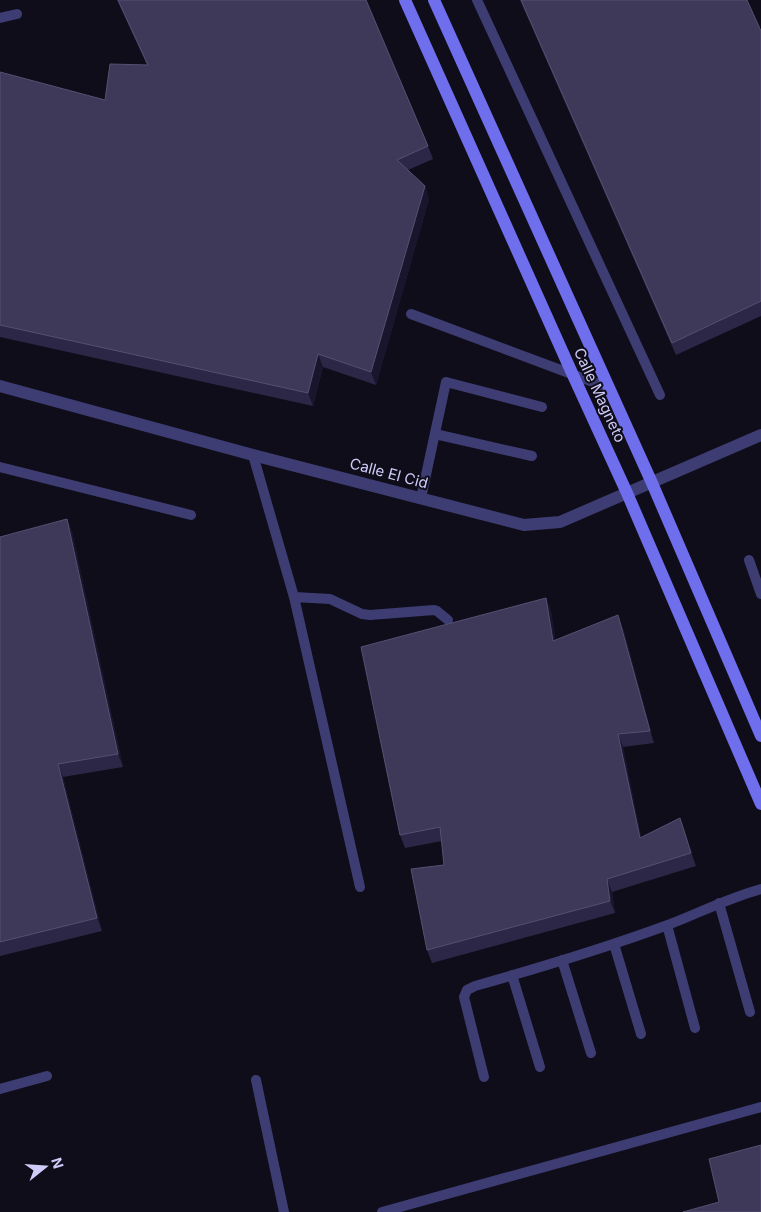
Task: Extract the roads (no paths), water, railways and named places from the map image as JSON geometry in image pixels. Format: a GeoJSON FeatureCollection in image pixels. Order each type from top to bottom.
{"type":"FeatureCollection","features":[{"type":"Feature","properties":{"kind":"main road","name":"Calle Magneto"},"geometry":{"type":"LineString","coordinates":[[405,0],[627,493],[761,804]]}},
{"type":"Feature","properties":{"kind":"main road","name":"Calle Magneto"},"geometry":{"type":"LineString","coordinates":[[434,0],[652,483],[761,736]]}},
{"type":"Feature","properties":{"kind":"street","name":"Calle El Cid"},"geometry":{"type":"LineString","coordinates":[[0,386],[253,455],[524,525],[560,522],[761,436]]}},
{"type":"Feature","properties":{"kind":"lane"},"geometry":{"type":"LineString","coordinates":[[477,0],[660,395]]}},
{"type":"Feature","properties":{"kind":"lane"},"geometry":{"type":"LineString","coordinates":[[0,18],[17,14]]}},
{"type":"Feature","properties":{"kind":"lane"},"geometry":{"type":"LineString","coordinates":[[411,314],[609,388]]}},
{"type":"Feature","properties":{"kind":"lane"},"geometry":{"type":"LineString","coordinates":[[421,498],[446,382],[542,407]]}},
{"type":"Feature","properties":{"kind":"lane"},"geometry":{"type":"LineString","coordinates":[[435,434],[532,456]]}},
{"type":"Feature","properties":{"kind":"lane"},"geometry":{"type":"LineString","coordinates":[[253,455],[269,516],[294,597],[360,888]]}},
{"type":"Feature","properties":{"kind":"lane"},"geometry":{"type":"LineString","coordinates":[[0,467],[191,515]]}},
{"type":"Feature","properties":{"kind":"lane"},"geometry":{"type":"LineString","coordinates":[[749,560],[761,594]]}},
{"type":"Feature","properties":{"kind":"lane"},"geometry":{"type":"LineString","coordinates":[[294,597],[330,599],[362,614],[370,615],[434,610],[448,620]]}},
{"type":"Feature","properties":{"kind":"lane"},"geometry":{"type":"LineString","coordinates":[[484,1077],[464,997],[467,990],[614,944],[667,925],[719,903],[761,889]]}},
{"type":"Feature","properties":{"kind":"lane"},"geometry":{"type":"LineString","coordinates":[[719,903],[750,1012]]}},
{"type":"Feature","properties":{"kind":"lane"},"geometry":{"type":"LineString","coordinates":[[667,925],[695,1028]]}},
{"type":"Feature","properties":{"kind":"lane"},"geometry":{"type":"LineString","coordinates":[[614,944],[641,1034]]}},
{"type":"Feature","properties":{"kind":"lane"},"geometry":{"type":"LineString","coordinates":[[562,960],[592,1053]]}},
{"type":"Feature","properties":{"kind":"lane"},"geometry":{"type":"LineString","coordinates":[[512,975],[540,1068]]}},
{"type":"Feature","properties":{"kind":"lane"},"geometry":{"type":"LineString","coordinates":[[0,1089],[47,1076]]}},
{"type":"Feature","properties":{"kind":"lane"},"geometry":{"type":"LineString","coordinates":[[256,1080],[284,1212]]}},
{"type":"Feature","properties":{"kind":"lane"},"geometry":{"type":"LineString","coordinates":[[382,1212],[761,1107]]}}]}
